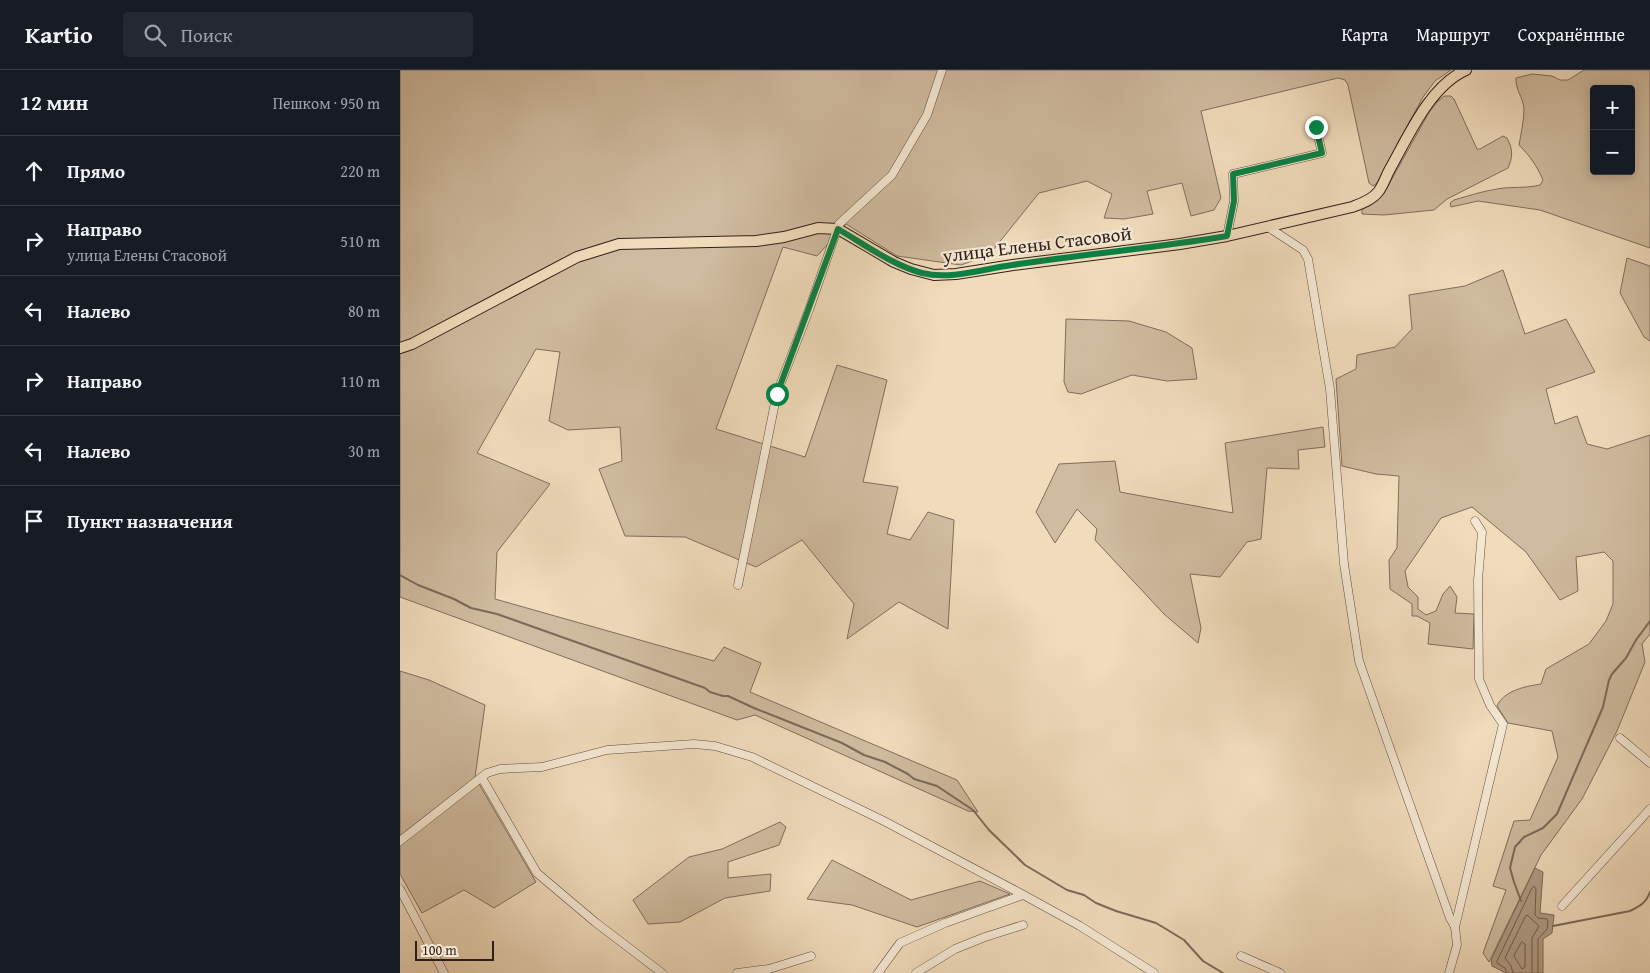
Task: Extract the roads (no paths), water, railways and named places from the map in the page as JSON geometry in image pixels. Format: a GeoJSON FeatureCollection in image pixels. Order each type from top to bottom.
{"type":"FeatureCollection","features":[{"type":"Feature","properties":{"kind":"main road","name":"улица Елены Стасовой"},"geometry":{"type":"LineString","coordinates":[[838,229],[894,262],[910,269],[934,275],[956,274],[1013,264],[1180,244],[1227,236],[1352,207],[1378,193],[1398,154],[1436,93],[1455,75],[1466,70]]}},
{"type":"Feature","properties":{"kind":"main road"},"geometry":{"type":"LineString","coordinates":[[400,348],[412,344],[577,257],[619,244],[756,241],[784,237],[818,228],[838,229]]}},
{"type":"Feature","properties":{"kind":"street"},"geometry":{"type":"LineString","coordinates":[[738,585],[777,394],[839,224],[892,174],[927,114],[942,70]]}},
{"type":"Feature","properties":{"kind":"street"},"geometry":{"type":"LineString","coordinates":[[1227,236],[1234,201],[1233,174],[1322,153],[1316,127]]}},
{"type":"Feature","properties":{"kind":"street"},"geometry":{"type":"LineString","coordinates":[[1268,227],[1303,250],[1308,259],[1330,389],[1344,564],[1359,660],[1450,918],[1455,927]]}},
{"type":"Feature","properties":{"kind":"street"},"geometry":{"type":"LineString","coordinates":[[1449,973],[1457,945],[1455,927],[1503,724],[1490,705],[1479,679],[1478,580],[1482,532],[1475,521]]}},
{"type":"Feature","properties":{"kind":"street"},"geometry":{"type":"LineString","coordinates":[[1620,738],[1650,763]]}},
{"type":"Feature","properties":{"kind":"street"},"geometry":{"type":"LineString","coordinates":[[400,841],[487,773],[500,769],[542,767],[607,750],[694,744],[714,746],[752,757],[882,820],[1080,926],[1154,973]]}},
{"type":"Feature","properties":{"kind":"street"},"geometry":{"type":"LineString","coordinates":[[482,778],[537,873],[595,922],[662,973]]}},
{"type":"Feature","properties":{"kind":"street"},"geometry":{"type":"LineString","coordinates":[[1562,906],[1650,809]]}},
{"type":"Feature","properties":{"kind":"street"},"geometry":{"type":"LineString","coordinates":[[400,889],[444,973]]}},
{"type":"Feature","properties":{"kind":"street"},"geometry":{"type":"LineString","coordinates":[[878,973],[900,943],[952,920],[1023,895]]}},
{"type":"Feature","properties":{"kind":"street"},"geometry":{"type":"LineString","coordinates":[[916,973],[955,949],[1023,925]]}},
{"type":"Feature","properties":{"kind":"street"},"geometry":{"type":"LineString","coordinates":[[737,973],[769,968],[811,956]]}},
{"type":"Feature","properties":{"kind":"street"},"geometry":{"type":"LineString","coordinates":[[1241,956],[1280,973]]}},
{"type":"Feature","properties":{"kind":"water"},"geometry":{"type":"Polygon","coordinates":[[[1535,868],[1543,872],[1540,913],[1554,915],[1552,933],[1543,939],[1543,973],[1506,973],[1492,966],[1491,960],[1535,868]]]}},
{"type":"Feature","properties":{"kind":"waterway"},"geometry":{"type":"LineString","coordinates":[[400,575],[471,608],[497,614],[705,688],[710,692],[728,696],[842,743],[864,755],[885,762],[914,779],[937,786],[973,810],[989,830],[1025,865],[1067,890],[1084,895],[1096,903],[1156,923],[1184,940],[1203,961],[1223,973]]}},
{"type":"Feature","properties":{"kind":"waterway"},"geometry":{"type":"LineString","coordinates":[[1521,901],[1510,868],[1515,847],[1524,837],[1543,828],[1557,814],[1603,707],[1609,680],[1650,621]]}},
{"type":"Feature","properties":{"kind":"waterway"},"geometry":{"type":"LineString","coordinates":[[1553,926],[1630,911],[1642,904],[1650,892]]}}]}
